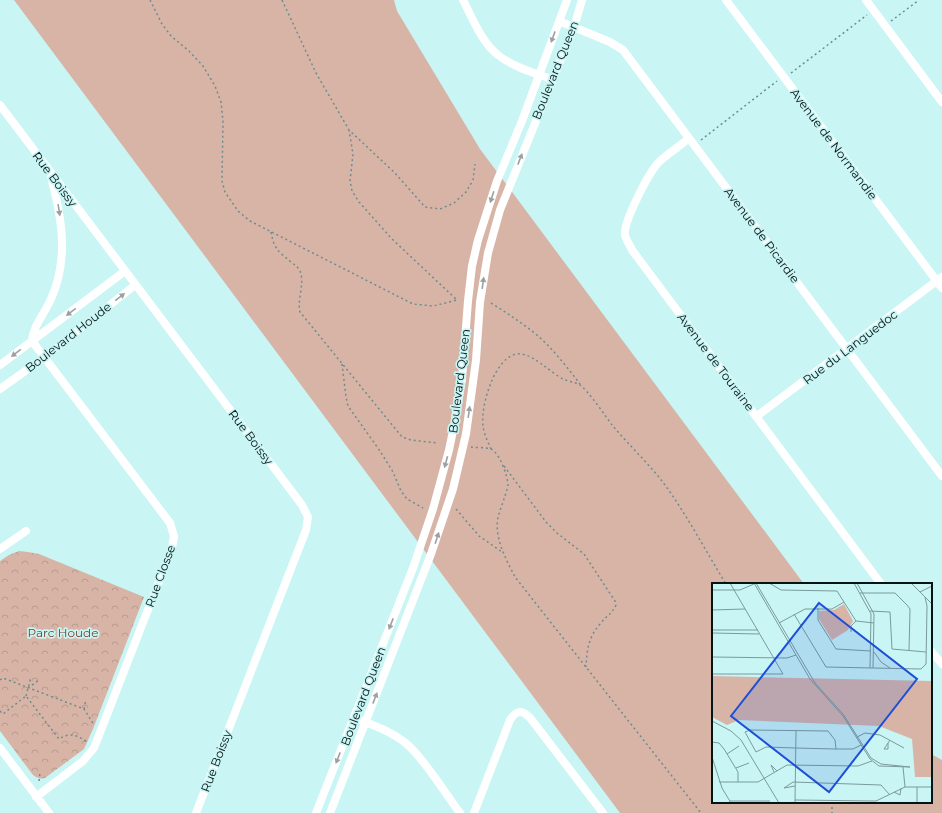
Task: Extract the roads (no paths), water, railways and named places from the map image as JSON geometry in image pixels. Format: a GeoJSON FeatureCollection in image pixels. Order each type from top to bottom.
{"type":"FeatureCollection","features":[{"type":"Feature","properties":{"kind":"street"},"geometry":{"type":"LineString","coordinates":[[463,0],[478,29],[492,50],[505,60],[552,79]]}},
{"type":"Feature","properties":{"kind":"street","name":"Boulevard Queen"},"geometry":{"type":"LineString","coordinates":[[316,813],[409,578],[433,510],[449,450],[462,380],[472,266],[480,235],[498,181],[540,75],[566,0]]}},
{"type":"Feature","properties":{"kind":"street","name":"Boulevard Queen"},"geometry":{"type":"LineString","coordinates":[[330,813],[420,582],[453,488],[466,434],[476,360],[480,302],[485,267],[497,222],[510,185],[574,26],[582,0]]}},
{"type":"Feature","properties":{"kind":"street","name":"Avenue de Normandie"},"geometry":{"type":"LineString","coordinates":[[726,0],[939,279],[942,288]]}},
{"type":"Feature","properties":{"kind":"street"},"geometry":{"type":"LineString","coordinates":[[866,0],[942,102]]}},
{"type":"Feature","properties":{"kind":"street","name":"Avenue de Picardie"},"geometry":{"type":"LineString","coordinates":[[559,21],[610,42],[623,50],[942,476]]}},
{"type":"Feature","properties":{"kind":"street","name":"Rue Boissy"},"geometry":{"type":"LineString","coordinates":[[0,105],[302,505],[308,517],[306,530],[196,813]]}},
{"type":"Feature","properties":{"kind":"street","name":"Avenue de Touraine"},"geometry":{"type":"LineString","coordinates":[[692,142],[659,161],[653,169],[638,197],[625,235],[632,250],[880,583]]}},
{"type":"Feature","properties":{"kind":"street","name":"Boulevard Houde"},"geometry":{"type":"LineString","coordinates":[[32,341],[33,333],[53,293],[62,255],[62,228],[58,202],[50,173]]}},
{"type":"Feature","properties":{"kind":"street"},"geometry":{"type":"LineString","coordinates":[[498,181],[510,185]]}},
{"type":"Feature","properties":{"kind":"street","name":"Boulevard Houde"},"geometry":{"type":"LineString","coordinates":[[0,365],[125,271]]}},
{"type":"Feature","properties":{"kind":"street","name":"Rue du Languedoc"},"geometry":{"type":"LineString","coordinates":[[757,416],[939,279]]}},
{"type":"Feature","properties":{"kind":"street","name":"Boulevard Houde"},"geometry":{"type":"LineString","coordinates":[[0,389],[45,356],[135,285]]}},
{"type":"Feature","properties":{"kind":"street","name":"Rue Closse"},"geometry":{"type":"LineString","coordinates":[[32,341],[45,356],[170,523],[174,536],[169,556],[94,748],[83,761],[36,797]]}},
{"type":"Feature","properties":{"kind":"street"},"geometry":{"type":"LineString","coordinates":[[0,549],[26,531]]}},
{"type":"Feature","properties":{"kind":"street"},"geometry":{"type":"LineString","coordinates":[[409,578],[420,582]]}},
{"type":"Feature","properties":{"kind":"street"},"geometry":{"type":"LineString","coordinates":[[932,652],[942,664]]}},
{"type":"Feature","properties":{"kind":"street"},"geometry":{"type":"LineString","coordinates":[[474,813],[510,720],[514,714],[518,712],[526,713],[531,719],[602,813]]}},
{"type":"Feature","properties":{"kind":"street"},"geometry":{"type":"LineString","coordinates":[[354,718],[395,736],[408,745],[418,755],[460,813]]}},
{"type":"Feature","properties":{"kind":"street"},"geometry":{"type":"LineString","coordinates":[[0,748],[49,813]]}},
{"type":"Feature","properties":{"kind":"park label","name":"Parc Houde"},"geometry":{"type":"Point","coordinates":[63,632]}}]}
